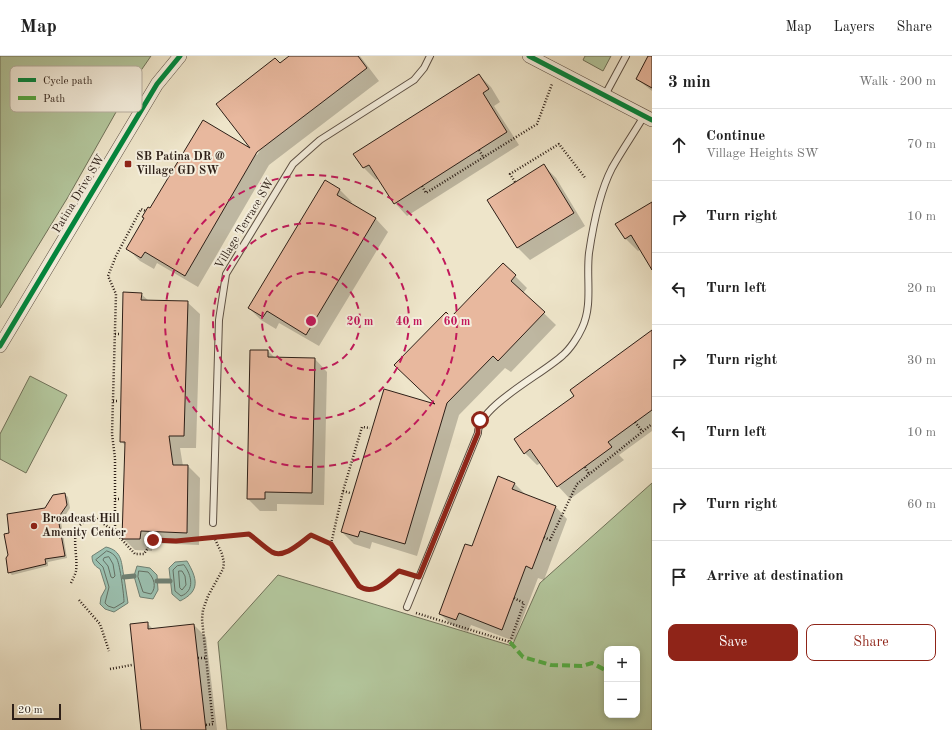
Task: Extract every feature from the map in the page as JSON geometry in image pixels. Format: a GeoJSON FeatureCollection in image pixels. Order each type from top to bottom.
{"type":"FeatureCollection","features":[{"type":"Feature","properties":{"kind":"street","name":"Patina Drive SW"},"geometry":{"type":"LineString","coordinates":[[142,109],[157,84],[180,56]]}},
{"type":"Feature","properties":{"kind":"street"},"geometry":{"type":"LineString","coordinates":[[529,56],[648,118]]}},
{"type":"Feature","properties":{"kind":"street","name":"Patina Drive SW"},"geometry":{"type":"LineString","coordinates":[[0,346],[140,112]]}},
{"type":"Feature","properties":{"kind":"lane","name":"Village Terrace SW"},"geometry":{"type":"LineString","coordinates":[[213,523],[219,320],[226,274],[293,164],[320,140],[414,80],[424,68],[430,56]]}},
{"type":"Feature","properties":{"kind":"lane"},"geometry":{"type":"LineString","coordinates":[[605,95],[626,56]]}},
{"type":"Feature","properties":{"kind":"lane"},"geometry":{"type":"LineString","coordinates":[[407,607],[478,433],[480,420],[497,404],[563,356],[582,328],[589,297],[588,267],[592,236],[602,194],[612,169],[648,118]]}},
{"type":"Feature","properties":{"kind":"path"},"geometry":{"type":"LineString","coordinates":[[422,186],[426,193],[537,124],[558,71]]}},
{"type":"Feature","properties":{"kind":"path"},"geometry":{"type":"LineString","coordinates":[[515,182],[510,174],[559,144],[586,179]]}},
{"type":"Feature","properties":{"kind":"path"},"geometry":{"type":"LineString","coordinates":[[479,150],[484,158]]}},
{"type":"Feature","properties":{"kind":"path"},"geometry":{"type":"LineString","coordinates":[[115,532],[115,458],[112,434],[116,294],[108,276],[116,256],[141,209],[146,211]]}},
{"type":"Feature","properties":{"kind":"path"},"geometry":{"type":"LineString","coordinates":[[115,334],[120,334]]}},
{"type":"Feature","properties":{"kind":"path"},"geometry":{"type":"LineString","coordinates":[[113,401],[118,401]]}},
{"type":"Feature","properties":{"kind":"path"},"geometry":{"type":"LineString","coordinates":[[635,422],[642,432]]}},
{"type":"Feature","properties":{"kind":"path"},"geometry":{"type":"LineString","coordinates":[[544,537],[550,540],[575,487],[652,424]]}},
{"type":"Feature","properties":{"kind":"path"},"geometry":{"type":"LineString","coordinates":[[331,544],[343,491],[362,427],[370,428]]}},
{"type":"Feature","properties":{"kind":"path"},"geometry":{"type":"LineString","coordinates":[[585,467],[589,474]]}},
{"type":"Feature","properties":{"kind":"path"},"geometry":{"type":"LineString","coordinates":[[343,491],[350,493]]}},
{"type":"Feature","properties":{"kind":"path"},"geometry":{"type":"LineString","coordinates":[[115,499],[121,498]]}},
{"type":"Feature","properties":{"kind":"path"},"geometry":{"type":"LineString","coordinates":[[71,583],[76,572],[75,534],[81,523],[88,519],[97,519],[115,532],[136,554],[144,554],[153,540],[176,541],[214,536],[249,534],[272,553],[280,554],[295,548],[311,535],[331,544],[359,586],[365,590],[373,590],[399,571],[419,577]]}},
{"type":"Feature","properties":{"kind":"path"},"geometry":{"type":"LineString","coordinates":[[206,725],[213,724],[202,619],[203,610],[223,569],[224,563],[214,536],[213,523]]}},
{"type":"Feature","properties":{"kind":"path"},"geometry":{"type":"LineString","coordinates":[[407,607],[420,615],[510,642],[524,603],[514,598]]}},
{"type":"Feature","properties":{"kind":"path"},"geometry":{"type":"LineString","coordinates":[[79,600],[100,624],[109,651]]}},
{"type":"Feature","properties":{"kind":"path"},"geometry":{"type":"LineString","coordinates":[[198,658],[206,658]]}},
{"type":"Feature","properties":{"kind":"path"},"geometry":{"type":"LineString","coordinates":[[110,669],[132,665]]}},
{"type":"Feature","properties":{"kind":"shaded area"},"geometry":{"type":"Polygon","coordinates":[[[0,56],[151,56],[142,69],[142,66],[10,66],[10,112],[116,112],[68,197],[0,308],[0,56]]]}},
{"type":"Feature","properties":{"kind":"shaded area"},"geometry":{"type":"Polygon","coordinates":[[[585,56],[611,56],[603,71],[583,60],[585,56]]]}},
{"type":"Feature","properties":{"kind":"shaded area"},"geometry":{"type":"Polygon","coordinates":[[[30,376],[67,395],[26,473],[0,459],[0,434],[30,376]]]}},
{"type":"Feature","properties":{"kind":"shaded area"},"geometry":{"type":"Polygon","coordinates":[[[652,483],[652,730],[227,730],[218,642],[278,575],[512,646],[540,583],[652,483]]]}},
{"type":"Feature","properties":{"kind":"water"},"geometry":{"type":"Polygon","coordinates":[[[106,547],[116,551],[120,558],[128,603],[114,612],[105,609],[100,604],[101,597],[106,588],[100,569],[95,565],[92,558],[92,556],[106,547]]]}},
{"type":"Feature","properties":{"kind":"water"},"geometry":{"type":"Polygon","coordinates":[[[187,561],[195,578],[195,584],[191,593],[180,601],[172,594],[169,568],[175,562],[187,561]]]}},
{"type":"Feature","properties":{"kind":"water"},"geometry":{"type":"Polygon","coordinates":[[[137,566],[150,568],[157,575],[158,590],[153,599],[140,597],[134,576],[137,566]]]}},
{"type":"Feature","properties":{"kind":"building"},"geometry":{"type":"Polygon","coordinates":[[[289,56],[358,56],[367,68],[257,152],[185,276],[145,252],[141,258],[126,249],[144,218],[142,217],[148,207],[150,208],[203,120],[250,148],[216,104],[275,58],[280,63],[289,56]]]}},
{"type":"Feature","properties":{"kind":"building"},"geometry":{"type":"Polygon","coordinates":[[[648,56],[652,56],[652,88],[636,79],[648,56]]]}},
{"type":"Feature","properties":{"kind":"building"},"geometry":{"type":"Polygon","coordinates":[[[479,74],[489,89],[483,93],[507,132],[394,204],[369,165],[363,168],[353,154],[479,74]]]}},
{"type":"Feature","properties":{"kind":"building"},"geometry":{"type":"Polygon","coordinates":[[[544,164],[574,213],[517,248],[487,200],[544,164]]]}},
{"type":"Feature","properties":{"kind":"building"},"geometry":{"type":"Polygon","coordinates":[[[325,180],[340,189],[337,195],[376,218],[306,335],[267,311],[263,317],[248,308],[325,180]]]}},
{"type":"Feature","properties":{"kind":"building"},"geometry":{"type":"Polygon","coordinates":[[[652,202],[652,270],[631,235],[625,239],[615,224],[652,202]]]}},
{"type":"Feature","properties":{"kind":"building"},"geometry":{"type":"Polygon","coordinates":[[[503,263],[516,275],[511,281],[545,312],[498,361],[493,356],[447,403],[405,544],[360,531],[358,537],[341,532],[384,389],[435,404],[394,365],[446,312],[451,317],[503,263]]]}},
{"type":"Feature","properties":{"kind":"building"},"geometry":{"type":"Polygon","coordinates":[[[123,292],[142,293],[141,300],[188,301],[184,436],[169,436],[173,465],[188,465],[187,533],[141,531],[140,539],[122,539],[125,442],[120,442],[123,292]]]}},
{"type":"Feature","properties":{"kind":"building"},"geometry":{"type":"Polygon","coordinates":[[[652,330],[652,410],[608,442],[612,447],[557,487],[530,449],[524,454],[514,439],[574,396],[570,390],[652,330]]]}},
{"type":"Feature","properties":{"kind":"building"},"geometry":{"type":"Polygon","coordinates":[[[250,350],[268,350],[268,357],[315,358],[312,493],[265,492],[265,499],[247,499],[250,350]]]}},
{"type":"Feature","properties":{"kind":"building"},"geometry":{"type":"Polygon","coordinates":[[[498,476],[515,483],[512,489],[556,506],[532,569],[526,566],[502,630],[459,613],[456,620],[439,614],[465,544],[472,546],[498,476]]]}},
{"type":"Feature","properties":{"kind":"building","name":"Broadcast Hill Amenity Center"},"geometry":{"type":"Polygon","coordinates":[[[65,493],[67,505],[58,518],[65,556],[45,559],[46,564],[8,573],[6,558],[8,555],[4,534],[9,533],[7,514],[45,508],[53,495],[65,493]]]}},
{"type":"Feature","properties":{"kind":"building"},"geometry":{"type":"Polygon","coordinates":[[[148,622],[148,629],[194,624],[206,730],[141,730],[130,624],[148,622]]]}},
{"type":"Feature","properties":{"kind":"waterway"},"geometry":{"type":"LineString","coordinates":[[124,577],[134,576]]}},
{"type":"Feature","properties":{"kind":"waterway"},"geometry":{"type":"LineString","coordinates":[[157,581],[170,581]]}},
{"type":"Feature","properties":{"kind":"marked path"},"geometry":{"type":"LineString","coordinates":[[510,642],[523,657],[551,665],[582,666],[592,663],[604,669]]}},
{"type":"Feature","properties":{"kind":"cycle path"},"geometry":{"type":"LineString","coordinates":[[142,109],[157,84],[180,56]]}},
{"type":"Feature","properties":{"kind":"cycle path"},"geometry":{"type":"LineString","coordinates":[[529,56],[652,120]]}},
{"type":"Feature","properties":{"kind":"cycle path"},"geometry":{"type":"LineString","coordinates":[[0,346],[140,112]]}},
{"type":"Feature","properties":{"kind":"place","name":"SB Patina DR @ Village GD SW"},"geometry":{"type":"Point","coordinates":[128,164]}},
{"type":"Feature","properties":{"kind":"place","name":"Broadcast Hill Amenity Center"},"geometry":{"type":"Point","coordinates":[34,526]}},
{"type":"Feature","properties":{"kind":"route"},"geometry":{"type":"LineString","coordinates":[[153,540],[176,541],[200,537],[249,534],[272,553],[280,554],[295,548],[311,535],[331,544],[359,586],[365,590],[373,590],[386,582],[399,571],[419,577],[478,433],[480,420]]}}]}
